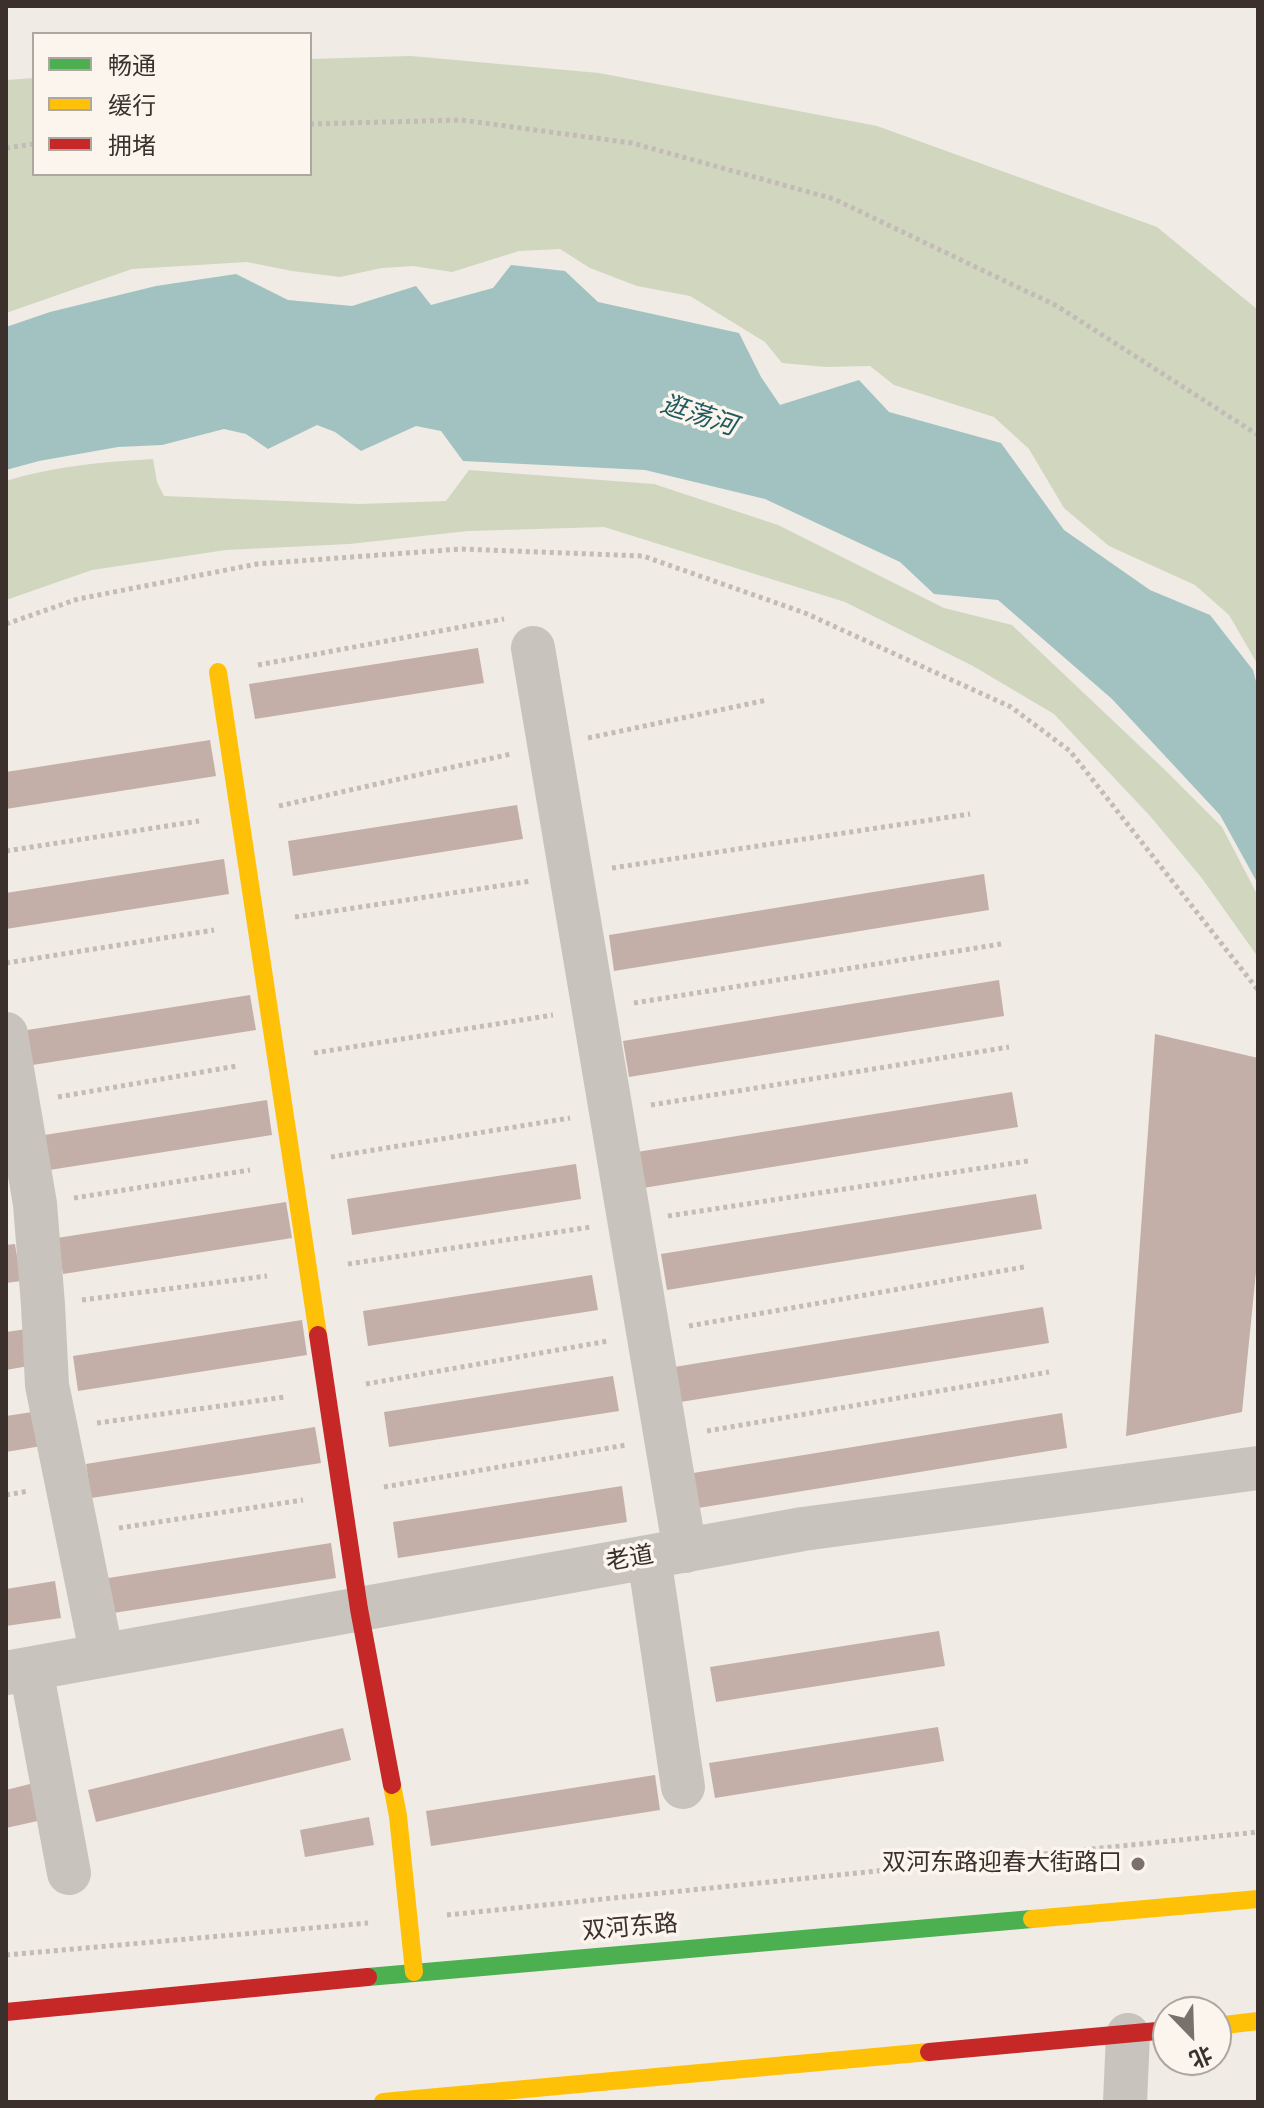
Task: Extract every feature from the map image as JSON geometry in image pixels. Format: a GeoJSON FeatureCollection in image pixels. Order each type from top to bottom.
{"type":"FeatureCollection","features":[{"type":"Feature","properties":{"kind":"street"},"geometry":{"type":"LineString","coordinates":[[533,648],[550,746],[667,1554],[683,1787]]}},
{"type":"Feature","properties":{"kind":"street"},"geometry":{"type":"LineString","coordinates":[[218,672],[359,1609],[398,1816],[414,1972]]}},
{"type":"Feature","properties":{"kind":"street"},"geometry":{"type":"LineString","coordinates":[[6,1034],[35,1204],[47,1385],[102,1656]]}},
{"type":"Feature","properties":{"kind":"street","name":"老道"},"geometry":{"type":"LineString","coordinates":[[19,1671],[803,1529],[1258,1468]]}},
{"type":"Feature","properties":{"kind":"street"},"geometry":{"type":"LineString","coordinates":[[19,1671],[69,1873]]}},
{"type":"Feature","properties":{"kind":"street","name":"双河东路"},"geometry":{"type":"LineString","coordinates":[[6,2012],[414,1972],[1258,1899]]}},
{"type":"Feature","properties":{"kind":"street"},"geometry":{"type":"LineString","coordinates":[[1232,2024],[1258,2021]]}},
{"type":"Feature","properties":{"kind":"street"},"geometry":{"type":"LineString","coordinates":[[383,2102],[1148,2032],[1125,2102]]}},
{"type":"Feature","properties":{"kind":"path"},"geometry":{"type":"LineString","coordinates":[[312,124],[461,120],[632,143],[834,199],[1057,306],[1258,435]]}},
{"type":"Feature","properties":{"kind":"path"},"geometry":{"type":"LineString","coordinates":[[6,148],[32,144]]}},
{"type":"Feature","properties":{"kind":"path"},"geometry":{"type":"LineString","coordinates":[[6,624],[78,599],[257,564],[461,549],[643,556],[805,613],[1011,707],[1070,751],[1258,990]]}},
{"type":"Feature","properties":{"kind":"path"},"geometry":{"type":"LineString","coordinates":[[218,672],[532,614],[533,648]]}},
{"type":"Feature","properties":{"kind":"path"},"geometry":{"type":"LineString","coordinates":[[6,851],[239,815],[767,700]]}},
{"type":"Feature","properties":{"kind":"path"},"geometry":{"type":"LineString","coordinates":[[6,963],[255,923]]}},
{"type":"Feature","properties":{"kind":"path"},"geometry":{"type":"LineString","coordinates":[[20,1104],[276,1059]]}},
{"type":"Feature","properties":{"kind":"path"},"geometry":{"type":"LineString","coordinates":[[35,1204],[292,1163]]}},
{"type":"Feature","properties":{"kind":"path"},"geometry":{"type":"LineString","coordinates":[[43,1305],[308,1271]]}},
{"type":"Feature","properties":{"kind":"path"},"geometry":{"type":"LineString","coordinates":[[56,1429],[326,1391]]}},
{"type":"Feature","properties":{"kind":"path"},"geometry":{"type":"LineString","coordinates":[[78,1534],[341,1494]]}},
{"type":"Feature","properties":{"kind":"path"},"geometry":{"type":"LineString","coordinates":[[447,1915],[1258,1832]]}},
{"type":"Feature","properties":{"kind":"path"},"geometry":{"type":"LineString","coordinates":[[6,1955],[381,1923]]}},
{"type":"Feature","properties":{"kind":"green space"},"geometry":{"type":"Polygon","coordinates":[[[411,56],[599,73],[877,126],[1157,227],[1258,310],[1258,665],[1229,615],[1195,585],[1109,546],[1064,508],[1029,449],[994,417],[894,385],[870,366],[826,367],[782,363],[765,342],[690,296],[637,286],[590,268],[560,249],[519,251],[452,272],[413,266],[382,268],[340,277],[247,262],[132,269],[6,313],[6,80],[32,78],[32,176],[312,176],[312,59],[411,56]]]}},
{"type":"Feature","properties":{"kind":"green space"},"geometry":{"type":"Polygon","coordinates":[[[153,459],[157,482],[164,496],[359,504],[446,501],[469,470],[654,484],[778,525],[944,608],[1012,625],[1222,827],[1258,896],[1258,957],[1201,877],[1150,816],[1054,714],[973,666],[845,602],[604,527],[468,531],[349,544],[226,550],[92,570],[6,600],[6,481],[60,468],[153,459]]]}},
{"type":"Feature","properties":{"kind":"water","name":"逛荡河"},"geometry":{"type":"Polygon","coordinates":[[[511,265],[565,271],[598,302],[739,333],[761,377],[780,405],[859,380],[889,412],[1001,443],[1064,530],[1150,590],[1210,615],[1253,670],[1258,689],[1258,884],[1220,815],[1112,699],[998,600],[934,594],[900,562],[765,499],[645,470],[463,461],[441,431],[416,426],[361,451],[335,432],[317,425],[268,449],[246,434],[224,429],[162,445],[118,447],[6,470],[6,327],[50,312],[156,286],[236,274],[288,300],[352,306],[416,286],[431,305],[493,288],[511,265]]]}},
{"type":"Feature","properties":{"kind":"building"},"geometry":{"type":"Polygon","coordinates":[[[478,648],[484,683],[255,719],[249,684],[478,648]]]}},
{"type":"Feature","properties":{"kind":"building"},"geometry":{"type":"Polygon","coordinates":[[[210,740],[216,776],[6,809],[6,772],[210,740]]]}},
{"type":"Feature","properties":{"kind":"building"},"geometry":{"type":"Polygon","coordinates":[[[517,805],[523,839],[293,876],[288,841],[517,805]]]}},
{"type":"Feature","properties":{"kind":"building"},"geometry":{"type":"Polygon","coordinates":[[[224,859],[229,894],[6,929],[6,893],[224,859]]]}},
{"type":"Feature","properties":{"kind":"building"},"geometry":{"type":"Polygon","coordinates":[[[984,874],[989,910],[614,971],[609,935],[984,874]]]}},
{"type":"Feature","properties":{"kind":"building"},"geometry":{"type":"Polygon","coordinates":[[[999,980],[1004,1016],[629,1077],[623,1041],[999,980]]]}},
{"type":"Feature","properties":{"kind":"building"},"geometry":{"type":"Polygon","coordinates":[[[250,995],[256,1030],[26,1066],[21,1031],[250,995]]]}},
{"type":"Feature","properties":{"kind":"building"},"geometry":{"type":"Polygon","coordinates":[[[1155,1034],[1258,1058],[1258,1252],[1242,1412],[1126,1436],[1155,1034]]]}},
{"type":"Feature","properties":{"kind":"building"},"geometry":{"type":"Polygon","coordinates":[[[1012,1092],[1018,1127],[643,1188],[637,1152],[1012,1092]]]}},
{"type":"Feature","properties":{"kind":"building"},"geometry":{"type":"Polygon","coordinates":[[[267,1100],[272,1135],[43,1171],[38,1136],[267,1100]]]}},
{"type":"Feature","properties":{"kind":"building"},"geometry":{"type":"Polygon","coordinates":[[[576,1164],[581,1199],[352,1235],[347,1199],[576,1164]]]}},
{"type":"Feature","properties":{"kind":"building"},"geometry":{"type":"Polygon","coordinates":[[[1036,1194],[1042,1229],[667,1290],[661,1254],[1036,1194]]]}},
{"type":"Feature","properties":{"kind":"building"},"geometry":{"type":"Polygon","coordinates":[[[286,1202],[292,1238],[63,1274],[57,1238],[286,1202]]]}},
{"type":"Feature","properties":{"kind":"building"},"geometry":{"type":"Polygon","coordinates":[[[15,1244],[21,1281],[6,1283],[6,1245],[15,1244]]]}},
{"type":"Feature","properties":{"kind":"building"},"geometry":{"type":"Polygon","coordinates":[[[592,1275],[598,1310],[368,1346],[363,1311],[592,1275]]]}},
{"type":"Feature","properties":{"kind":"building"},"geometry":{"type":"Polygon","coordinates":[[[1043,1307],[1049,1343],[674,1403],[668,1368],[1043,1307]]]}},
{"type":"Feature","properties":{"kind":"building"},"geometry":{"type":"Polygon","coordinates":[[[302,1320],[307,1355],[78,1391],[73,1356],[302,1320]]]}},
{"type":"Feature","properties":{"kind":"building"},"geometry":{"type":"Polygon","coordinates":[[[34,1328],[40,1364],[6,1370],[6,1332],[34,1328]]]}},
{"type":"Feature","properties":{"kind":"building"},"geometry":{"type":"Polygon","coordinates":[[[613,1376],[619,1411],[389,1447],[384,1412],[613,1376]]]}},
{"type":"Feature","properties":{"kind":"building"},"geometry":{"type":"Polygon","coordinates":[[[52,1409],[59,1443],[6,1452],[6,1416],[52,1409]]]}},
{"type":"Feature","properties":{"kind":"building"},"geometry":{"type":"Polygon","coordinates":[[[1062,1413],[1067,1448],[692,1509],[687,1474],[1062,1413]]]}},
{"type":"Feature","properties":{"kind":"building"},"geometry":{"type":"Polygon","coordinates":[[[315,1427],[321,1463],[91,1498],[86,1464],[315,1427]]]}},
{"type":"Feature","properties":{"kind":"building"},"geometry":{"type":"Polygon","coordinates":[[[622,1486],[627,1522],[398,1558],[393,1522],[622,1486]]]}},
{"type":"Feature","properties":{"kind":"building"},"geometry":{"type":"Polygon","coordinates":[[[331,1543],[336,1578],[107,1614],[102,1579],[331,1543]]]}},
{"type":"Feature","properties":{"kind":"building"},"geometry":{"type":"Polygon","coordinates":[[[55,1581],[61,1618],[6,1626],[6,1589],[55,1581]]]}},
{"type":"Feature","properties":{"kind":"building"},"geometry":{"type":"Polygon","coordinates":[[[939,1631],[945,1666],[716,1702],[710,1667],[939,1631]]]}},
{"type":"Feature","properties":{"kind":"building"},"geometry":{"type":"Polygon","coordinates":[[[938,1727],[944,1761],[715,1798],[709,1763],[938,1727]]]}},
{"type":"Feature","properties":{"kind":"building"},"geometry":{"type":"Polygon","coordinates":[[[343,1728],[351,1760],[96,1822],[88,1790],[343,1728]]]}},
{"type":"Feature","properties":{"kind":"building"},"geometry":{"type":"Polygon","coordinates":[[[655,1775],[660,1810],[431,1846],[426,1811],[655,1775]]]}},
{"type":"Feature","properties":{"kind":"building"},"geometry":{"type":"Polygon","coordinates":[[[34,1783],[42,1820],[6,1828],[6,1790],[34,1783]]]}},
{"type":"Feature","properties":{"kind":"building"},"geometry":{"type":"Polygon","coordinates":[[[369,1817],[374,1845],[305,1857],[300,1830],[369,1817]]]}},
{"type":"Feature","properties":{"kind":"traffic: fast"},"geometry":{"type":"LineString","coordinates":[[368,1977],[1032,1919]]}},
{"type":"Feature","properties":{"kind":"traffic: slow"},"geometry":{"type":"LineString","coordinates":[[218,672],[318,1335]]}},
{"type":"Feature","properties":{"kind":"traffic: slow"},"geometry":{"type":"LineString","coordinates":[[392,1785],[414,1972]]}},
{"type":"Feature","properties":{"kind":"traffic: slow"},"geometry":{"type":"LineString","coordinates":[[1032,1919],[1258,1899]]}},
{"type":"Feature","properties":{"kind":"traffic: slow"},"geometry":{"type":"LineString","coordinates":[[1232,2024],[1258,2021]]}},
{"type":"Feature","properties":{"kind":"traffic: slow"},"geometry":{"type":"LineString","coordinates":[[383,2102],[929,2052]]}},
{"type":"Feature","properties":{"kind":"traffic: jam"},"geometry":{"type":"LineString","coordinates":[[318,1335],[359,1609],[392,1785]]}},
{"type":"Feature","properties":{"kind":"traffic: jam"},"geometry":{"type":"LineString","coordinates":[[6,2012],[368,1977]]}},
{"type":"Feature","properties":{"kind":"traffic: jam"},"geometry":{"type":"LineString","coordinates":[[929,2052],[1152,2031]]}},
{"type":"Feature","properties":{"kind":"place","name":"双河东路迎春大街路口"},"geometry":{"type":"Point","coordinates":[1138,1864]}}]}
